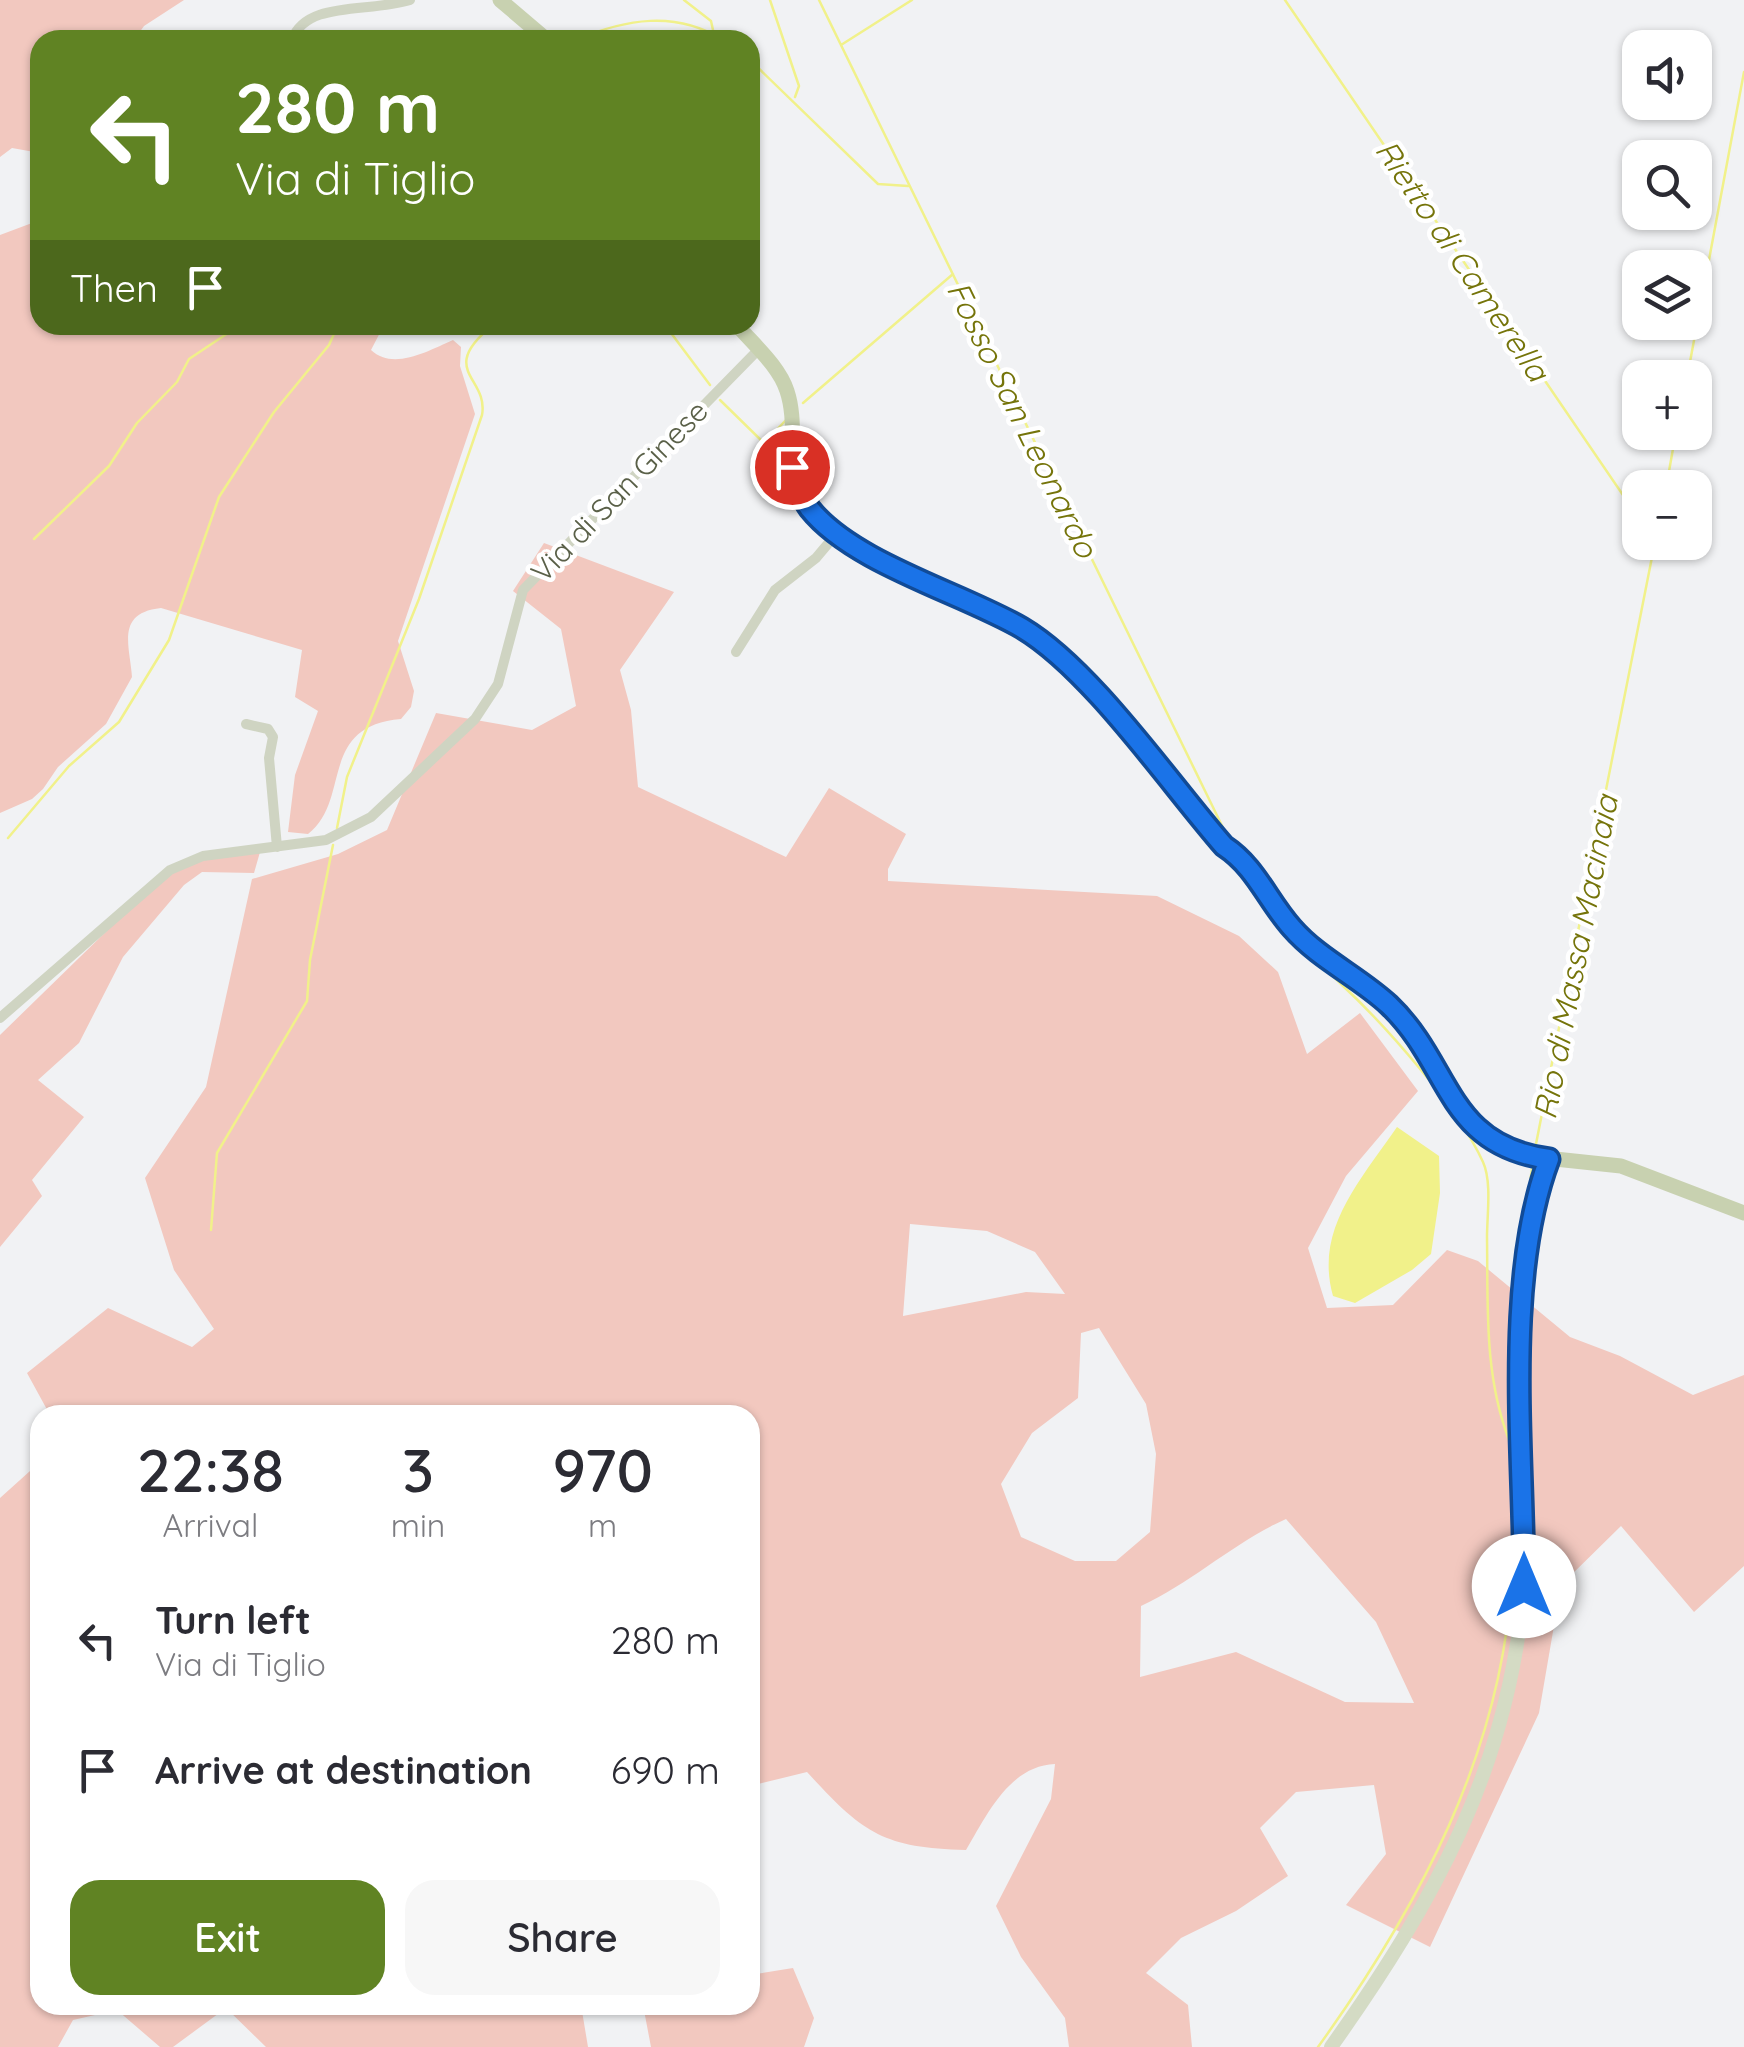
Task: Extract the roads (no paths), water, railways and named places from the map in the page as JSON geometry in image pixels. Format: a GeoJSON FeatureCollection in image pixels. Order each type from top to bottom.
{"type":"FeatureCollection","features":[{"type":"Feature","properties":{"kind":"main road"},"geometry":{"type":"LineString","coordinates":[[500,0],[535,30]]}},
{"type":"Feature","properties":{"kind":"main road"},"geometry":{"type":"LineString","coordinates":[[745,335],[787,388],[792,467],[808,507],[862,550],[1023,628],[1052,649],[1112,712],[1224,846],[1244,859],[1300,938],[1391,1007],[1474,1126],[1505,1150],[1539,1158],[1621,1166],[1744,1213]]}},
{"type":"Feature","properties":{"kind":"street"},"geometry":{"type":"LineString","coordinates":[[294,30],[296,23],[314,8],[410,0]]}},
{"type":"Feature","properties":{"kind":"street","name":"Via di San Ginese"},"geometry":{"type":"LineString","coordinates":[[0,1018],[159,876],[203,856],[326,840],[365,822],[455,741],[498,684],[523,590],[758,350]]}},
{"type":"Feature","properties":{"kind":"street"},"geometry":{"type":"LineString","coordinates":[[736,652],[775,590],[816,558],[836,533]]}},
{"type":"Feature","properties":{"kind":"street"},"geometry":{"type":"LineString","coordinates":[[246,724],[268,730],[272,737],[268,758],[277,846]]}},
{"type":"Feature","properties":{"kind":"street"},"geometry":{"type":"LineString","coordinates":[[1331,2047],[1421,1909],[1465,1825],[1494,1754],[1524,1586],[1520,1333],[1539,1158]]}},
{"type":"Feature","properties":{"kind":"waterway"},"geometry":{"type":"LineString","coordinates":[[684,0],[711,21],[713,30]]}},
{"type":"Feature","properties":{"kind":"waterway"},"geometry":{"type":"LineString","coordinates":[[770,0],[799,86],[795,97]]}},
{"type":"Feature","properties":{"kind":"waterway","name":"Fosso San Leonardo"},"geometry":{"type":"LineString","coordinates":[[819,0],[1228,838]]}},
{"type":"Feature","properties":{"kind":"waterway"},"geometry":{"type":"LineString","coordinates":[[841,45],[912,0]]}},
{"type":"Feature","properties":{"kind":"waterway","name":"Rietto di Camerella"},"geometry":{"type":"LineString","coordinates":[[1285,0],[1622,494]]}},
{"type":"Feature","properties":{"kind":"waterway"},"geometry":{"type":"LineString","coordinates":[[604,30],[650,21],[687,24],[702,30]]}},
{"type":"Feature","properties":{"kind":"waterway"},"geometry":{"type":"LineString","coordinates":[[760,70],[878,184],[908,186]]}},
{"type":"Feature","properties":{"kind":"waterway","name":"Rio di Massa Macinaia"},"geometry":{"type":"LineString","coordinates":[[1690,360],[1744,72]]}},
{"type":"Feature","properties":{"kind":"waterway"},"geometry":{"type":"LineString","coordinates":[[803,403],[953,274]]}},
{"type":"Feature","properties":{"kind":"waterway"},"geometry":{"type":"LineString","coordinates":[[34,539],[109,466],[137,423],[177,382],[189,359],[225,335]]}},
{"type":"Feature","properties":{"kind":"waterway"},"geometry":{"type":"LineString","coordinates":[[8,838],[69,766],[119,722],[169,640],[219,497],[274,412],[334,335]]}},
{"type":"Feature","properties":{"kind":"waterway"},"geometry":{"type":"LineString","coordinates":[[337,828],[347,777],[419,599],[482,415],[479,391],[466,364],[468,353],[482,335]]}},
{"type":"Feature","properties":{"kind":"waterway"},"geometry":{"type":"LineString","coordinates":[[672,335],[710,385]]}},
{"type":"Feature","properties":{"kind":"waterway"},"geometry":{"type":"LineString","coordinates":[[720,400],[764,443],[786,420]]}},
{"type":"Feature","properties":{"kind":"waterway","name":"Rio di Massa Macinaia"},"geometry":{"type":"LineString","coordinates":[[1669,470],[1673,450]]}},
{"type":"Feature","properties":{"kind":"waterway","name":"Rio di Massa Macinaia"},"geometry":{"type":"LineString","coordinates":[[1535,1149],[1651,560]]}},
{"type":"Feature","properties":{"kind":"waterway"},"geometry":{"type":"LineString","coordinates":[[211,1230],[217,1153],[307,1001],[310,960],[333,845]]}},
{"type":"Feature","properties":{"kind":"waterway","name":"Fosso San Leonardo"},"geometry":{"type":"LineString","coordinates":[[1243,870],[1275,921],[1359,1001],[1419,1068],[1472,1140],[1483,1162],[1488,1189],[1491,1365],[1509,1440]]}},
{"type":"Feature","properties":{"kind":"waterway","name":"Rio di Massa Macinaia"},"geometry":{"type":"LineString","coordinates":[[1519,1258],[1533,1162]]}},
{"type":"Feature","properties":{"kind":"waterway","name":"Rio di Massa Macinaia"},"geometry":{"type":"LineString","coordinates":[[1318,2047],[1390,1939],[1421,1883],[1473,1766],[1492,1705],[1505,1642],[1512,1577],[1513,1344],[1518,1266]]}}]}
